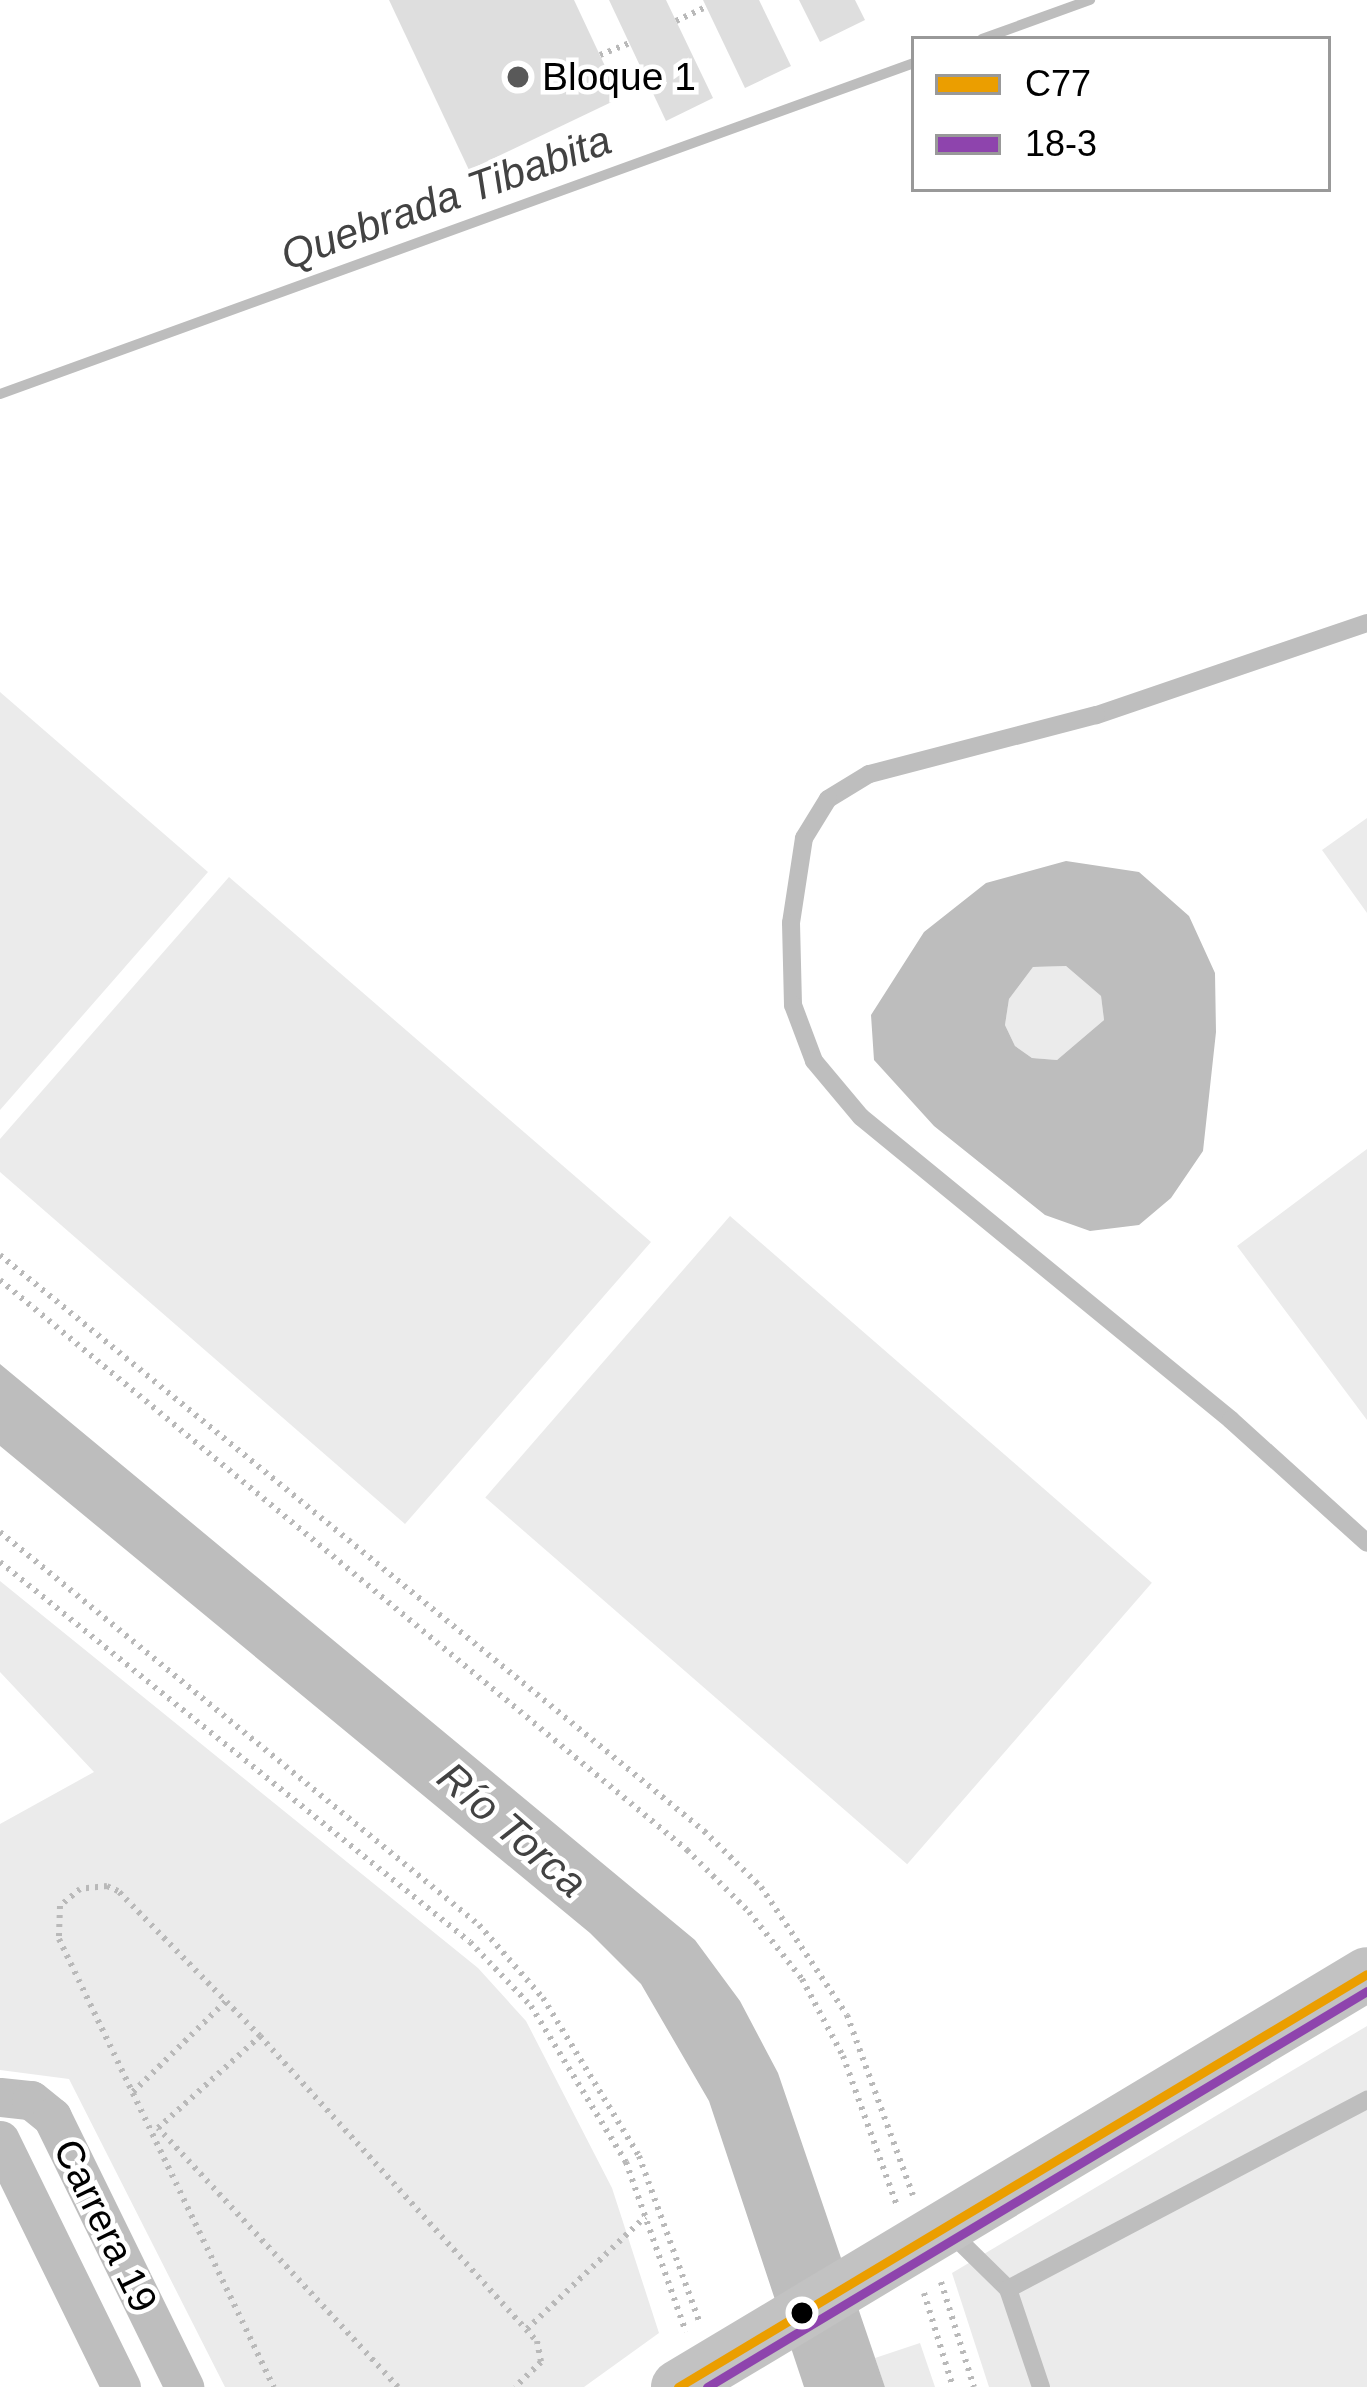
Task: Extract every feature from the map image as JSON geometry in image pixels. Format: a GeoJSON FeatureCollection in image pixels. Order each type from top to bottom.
{"type":"FeatureCollection","features":[{"type":"Feature","properties":{"kind":"main road"},"geometry":{"type":"LineString","coordinates":[[697,2374],[1367,1974]]}},
{"type":"Feature","properties":{"kind":"street","name":"Carrera 19"},"geometry":{"type":"LineString","coordinates":[[0,2097],[31,2100],[52,2117],[184,2387]]}},
{"type":"Feature","properties":{"kind":"street","name":"Carrera 19"},"geometry":{"type":"LineString","coordinates":[[0,2140],[121,2387]]}},
{"type":"Feature","properties":{"kind":"lane"},"geometry":{"type":"LineString","coordinates":[[1367,623],[1096,716],[869,774],[828,800],[804,838],[791,923],[793,1005],[814,1061],[861,1117],[1231,1420],[1367,1543]]}},
{"type":"Feature","properties":{"kind":"lane"},"geometry":{"type":"LineString","coordinates":[[1008,2289],[1367,2100]]}},
{"type":"Feature","properties":{"kind":"lane"},"geometry":{"type":"LineString","coordinates":[[912,2245],[1008,2289],[1040,2387]]}},
{"type":"Feature","properties":{"kind":"path"},"geometry":{"type":"LineString","coordinates":[[676,21],[702,9],[693,0]]}},
{"type":"Feature","properties":{"kind":"path"},"geometry":{"type":"LineString","coordinates":[[600,55],[629,43]]}},
{"type":"Feature","properties":{"kind":"path"},"geometry":{"type":"LineString","coordinates":[[0,1255],[704,1831],[760,1887],[848,2015],[890,2121],[912,2245],[953,2387]]}},
{"type":"Feature","properties":{"kind":"path"},"geometry":{"type":"LineString","coordinates":[[0,1280],[687,1850],[749,1912],[802,1979],[843,2056],[912,2245],[974,2387]]}},
{"type":"Feature","properties":{"kind":"path"},"geometry":{"type":"LineString","coordinates":[[0,1532],[478,1925],[543,1998],[639,2156],[697,2374]]}},
{"type":"Feature","properties":{"kind":"path"},"geometry":{"type":"LineString","coordinates":[[0,1562],[470,1942],[531,2006],[626,2162],[697,2374]]}},
{"type":"Feature","properties":{"kind":"path"},"geometry":{"type":"LineString","coordinates":[[274,2387],[155,2130],[59,1939],[56,1917],[68,1896],[94,1887],[118,1891],[260,2036],[527,2329],[537,2341],[541,2362],[515,2387]]}},
{"type":"Feature","properties":{"kind":"path"},"geometry":{"type":"LineString","coordinates":[[133,2092],[226,2001]]}},
{"type":"Feature","properties":{"kind":"path"},"geometry":{"type":"LineString","coordinates":[[155,2130],[260,2036]]}},
{"type":"Feature","properties":{"kind":"path"},"geometry":{"type":"LineString","coordinates":[[155,2130],[398,2387]]}},
{"type":"Feature","properties":{"kind":"path"},"geometry":{"type":"LineString","coordinates":[[527,2329],[645,2217]]}},
{"type":"Feature","properties":{"kind":"shaded area"},"geometry":{"type":"Polygon","coordinates":[[[0,692],[208,872],[0,1110],[0,692]]]}},
{"type":"Feature","properties":{"kind":"shaded area"},"geometry":{"type":"Polygon","coordinates":[[[1367,818],[1367,913],[1322,850],[1367,818]]]}},
{"type":"Feature","properties":{"kind":"shaded area"},"geometry":{"type":"Polygon","coordinates":[[[229,877],[651,1242],[405,1524],[0,1172],[0,1139],[229,877]]]}},
{"type":"Feature","properties":{"kind":"shaded area"},"geometry":{"type":"Polygon","coordinates":[[[1066,966],[1101,996],[1104,1020],[1057,1060],[1032,1058],[1015,1046],[1005,1025],[1009,999],[1033,967],[1066,966]]]}},
{"type":"Feature","properties":{"kind":"shaded area"},"geometry":{"type":"Polygon","coordinates":[[[1367,1149],[1367,1420],[1237,1246],[1367,1149]]]}},
{"type":"Feature","properties":{"kind":"shaded area"},"geometry":{"type":"Polygon","coordinates":[[[730,1216],[1152,1583],[907,1864],[485,1498],[730,1216]]]}},
{"type":"Feature","properties":{"kind":"shaded area"},"geometry":{"type":"Polygon","coordinates":[[[0,1581],[478,1968],[526,2021],[612,2188],[659,2333],[584,2387],[225,2387],[69,2079],[0,2070],[0,1824],[94,1772],[0,1672],[0,1581]]]}},
{"type":"Feature","properties":{"kind":"shaded area"},"geometry":{"type":"Polygon","coordinates":[[[1367,2026],[1367,2387],[989,2387],[952,2273],[1367,2026]]]}},
{"type":"Feature","properties":{"kind":"shaded area"},"geometry":{"type":"Polygon","coordinates":[[[920,2343],[935,2387],[885,2387],[875,2358],[920,2343]]]}},
{"type":"Feature","properties":{"kind":"water"},"geometry":{"type":"Polygon","coordinates":[[[1066,861],[1139,872],[1189,916],[1215,973],[1216,1032],[1203,1151],[1171,1198],[1139,1225],[1090,1231],[1045,1215],[934,1126],[874,1060],[871,1015],[924,932],[986,883],[1066,861]],[[1066,966],[1033,967],[1009,999],[1005,1025],[1015,1046],[1032,1058],[1057,1060],[1104,1020],[1101,996],[1066,966]]]}},
{"type":"Feature","properties":{"kind":"water","name":"Río Torca"},"geometry":{"type":"Polygon","coordinates":[[[0,1364],[695,1940],[740,2001],[778,2073],[885,2387],[804,2387],[709,2101],[641,1984],[590,1933],[0,1446],[0,1364]]]}},
{"type":"Feature","properties":{"kind":"building","name":"Bloque 1"},"geometry":{"type":"Polygon","coordinates":[[[389,0],[574,0],[620,98],[469,170],[389,0]]]}},
{"type":"Feature","properties":{"kind":"building"},"geometry":{"type":"Polygon","coordinates":[[[609,0],[666,0],[713,98],[666,121],[609,0]]]}},
{"type":"Feature","properties":{"kind":"building"},"geometry":{"type":"Polygon","coordinates":[[[703,0],[759,0],[791,66],[745,88],[703,0]]]}},
{"type":"Feature","properties":{"kind":"building"},"geometry":{"type":"Polygon","coordinates":[[[799,0],[855,0],[865,20],[820,42],[799,0]]]}},
{"type":"Feature","properties":{"kind":"waterway","name":"Quebrada Tibabita"},"geometry":{"type":"LineString","coordinates":[[990,36],[1090,0]]}},
{"type":"Feature","properties":{"kind":"waterway","name":"Quebrada Tibabita"},"geometry":{"type":"LineString","coordinates":[[0,394],[911,64]]}},
{"type":"Feature","properties":{"kind":"transit line","name":"C77"},"geometry":{"type":"LineString","coordinates":[[678,2387],[1367,1974]]}},
{"type":"Feature","properties":{"kind":"transit line","name":"18-3"},"geometry":{"type":"LineString","coordinates":[[707,2387],[1367,1991]]}},
{"type":"Feature","properties":{"kind":"place","name":"Bloque 1"},"geometry":{"type":"Point","coordinates":[518,77]}}]}
